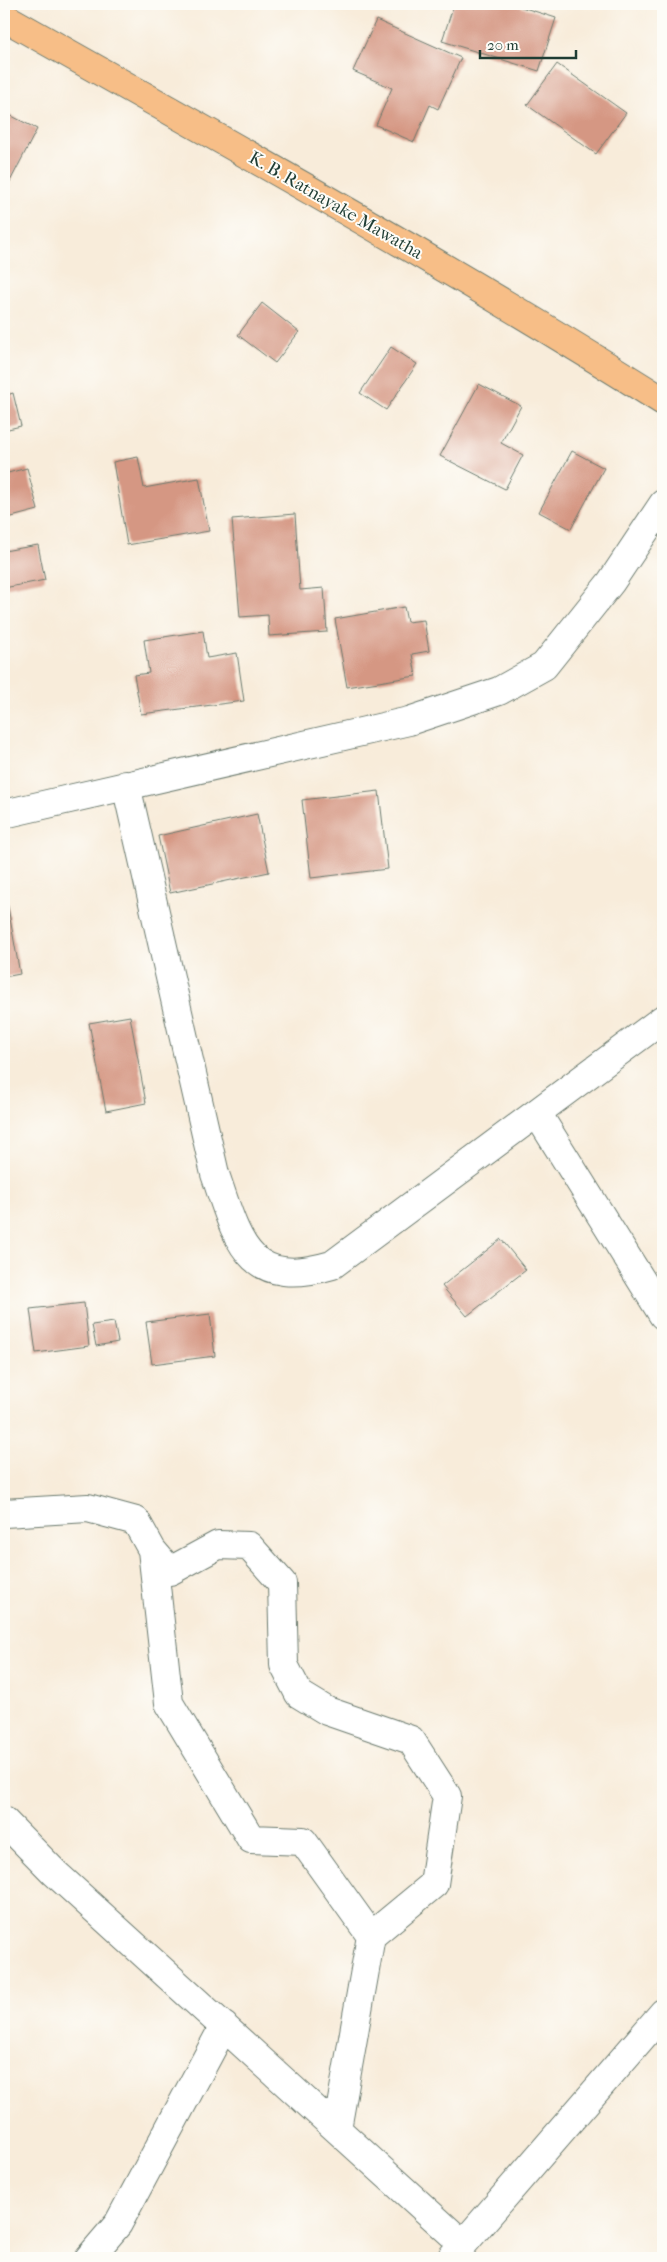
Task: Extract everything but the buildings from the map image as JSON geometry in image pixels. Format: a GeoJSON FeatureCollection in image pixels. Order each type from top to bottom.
{"type":"FeatureCollection","features":[{"type":"Feature","properties":{"kind":"highway","name":"K. B. Ratnayake Mawatha"},"geometry":{"type":"LineString","coordinates":[[4,16],[418,251],[534,319],[663,401]]}},
{"type":"Feature","properties":{"kind":"street"},"geometry":{"type":"LineString","coordinates":[[4,814],[410,721],[498,691],[544,666],[611,582],[663,504]]}},
{"type":"Feature","properties":{"kind":"street"},"geometry":{"type":"LineString","coordinates":[[126,785],[215,1174],[232,1226],[247,1253],[263,1265],[286,1273],[308,1272],[332,1265],[663,1019]]}},
{"type":"Feature","properties":{"kind":"street"},"geometry":{"type":"LineString","coordinates":[[537,1112],[663,1315]]}},
{"type":"Feature","properties":{"kind":"street"},"geometry":{"type":"LineString","coordinates":[[4,1513],[88,1508],[136,1521],[152,1550],[170,1571],[218,1545],[249,1546],[282,1583],[284,1665],[299,1694],[327,1711],[411,1740],[447,1796],[434,1884],[371,1936],[337,2129]]}},
{"type":"Feature","properties":{"kind":"street"},"geometry":{"type":"LineString","coordinates":[[152,1550],[169,1703],[252,1838],[303,1841],[371,1936]]}},
{"type":"Feature","properties":{"kind":"street"},"geometry":{"type":"LineString","coordinates":[[4,1821],[55,1873],[337,2129],[457,2251],[663,2013]]}},
{"type":"Feature","properties":{"kind":"street"},"geometry":{"type":"LineString","coordinates":[[89,2258],[118,2224],[224,2026]]}}]}
